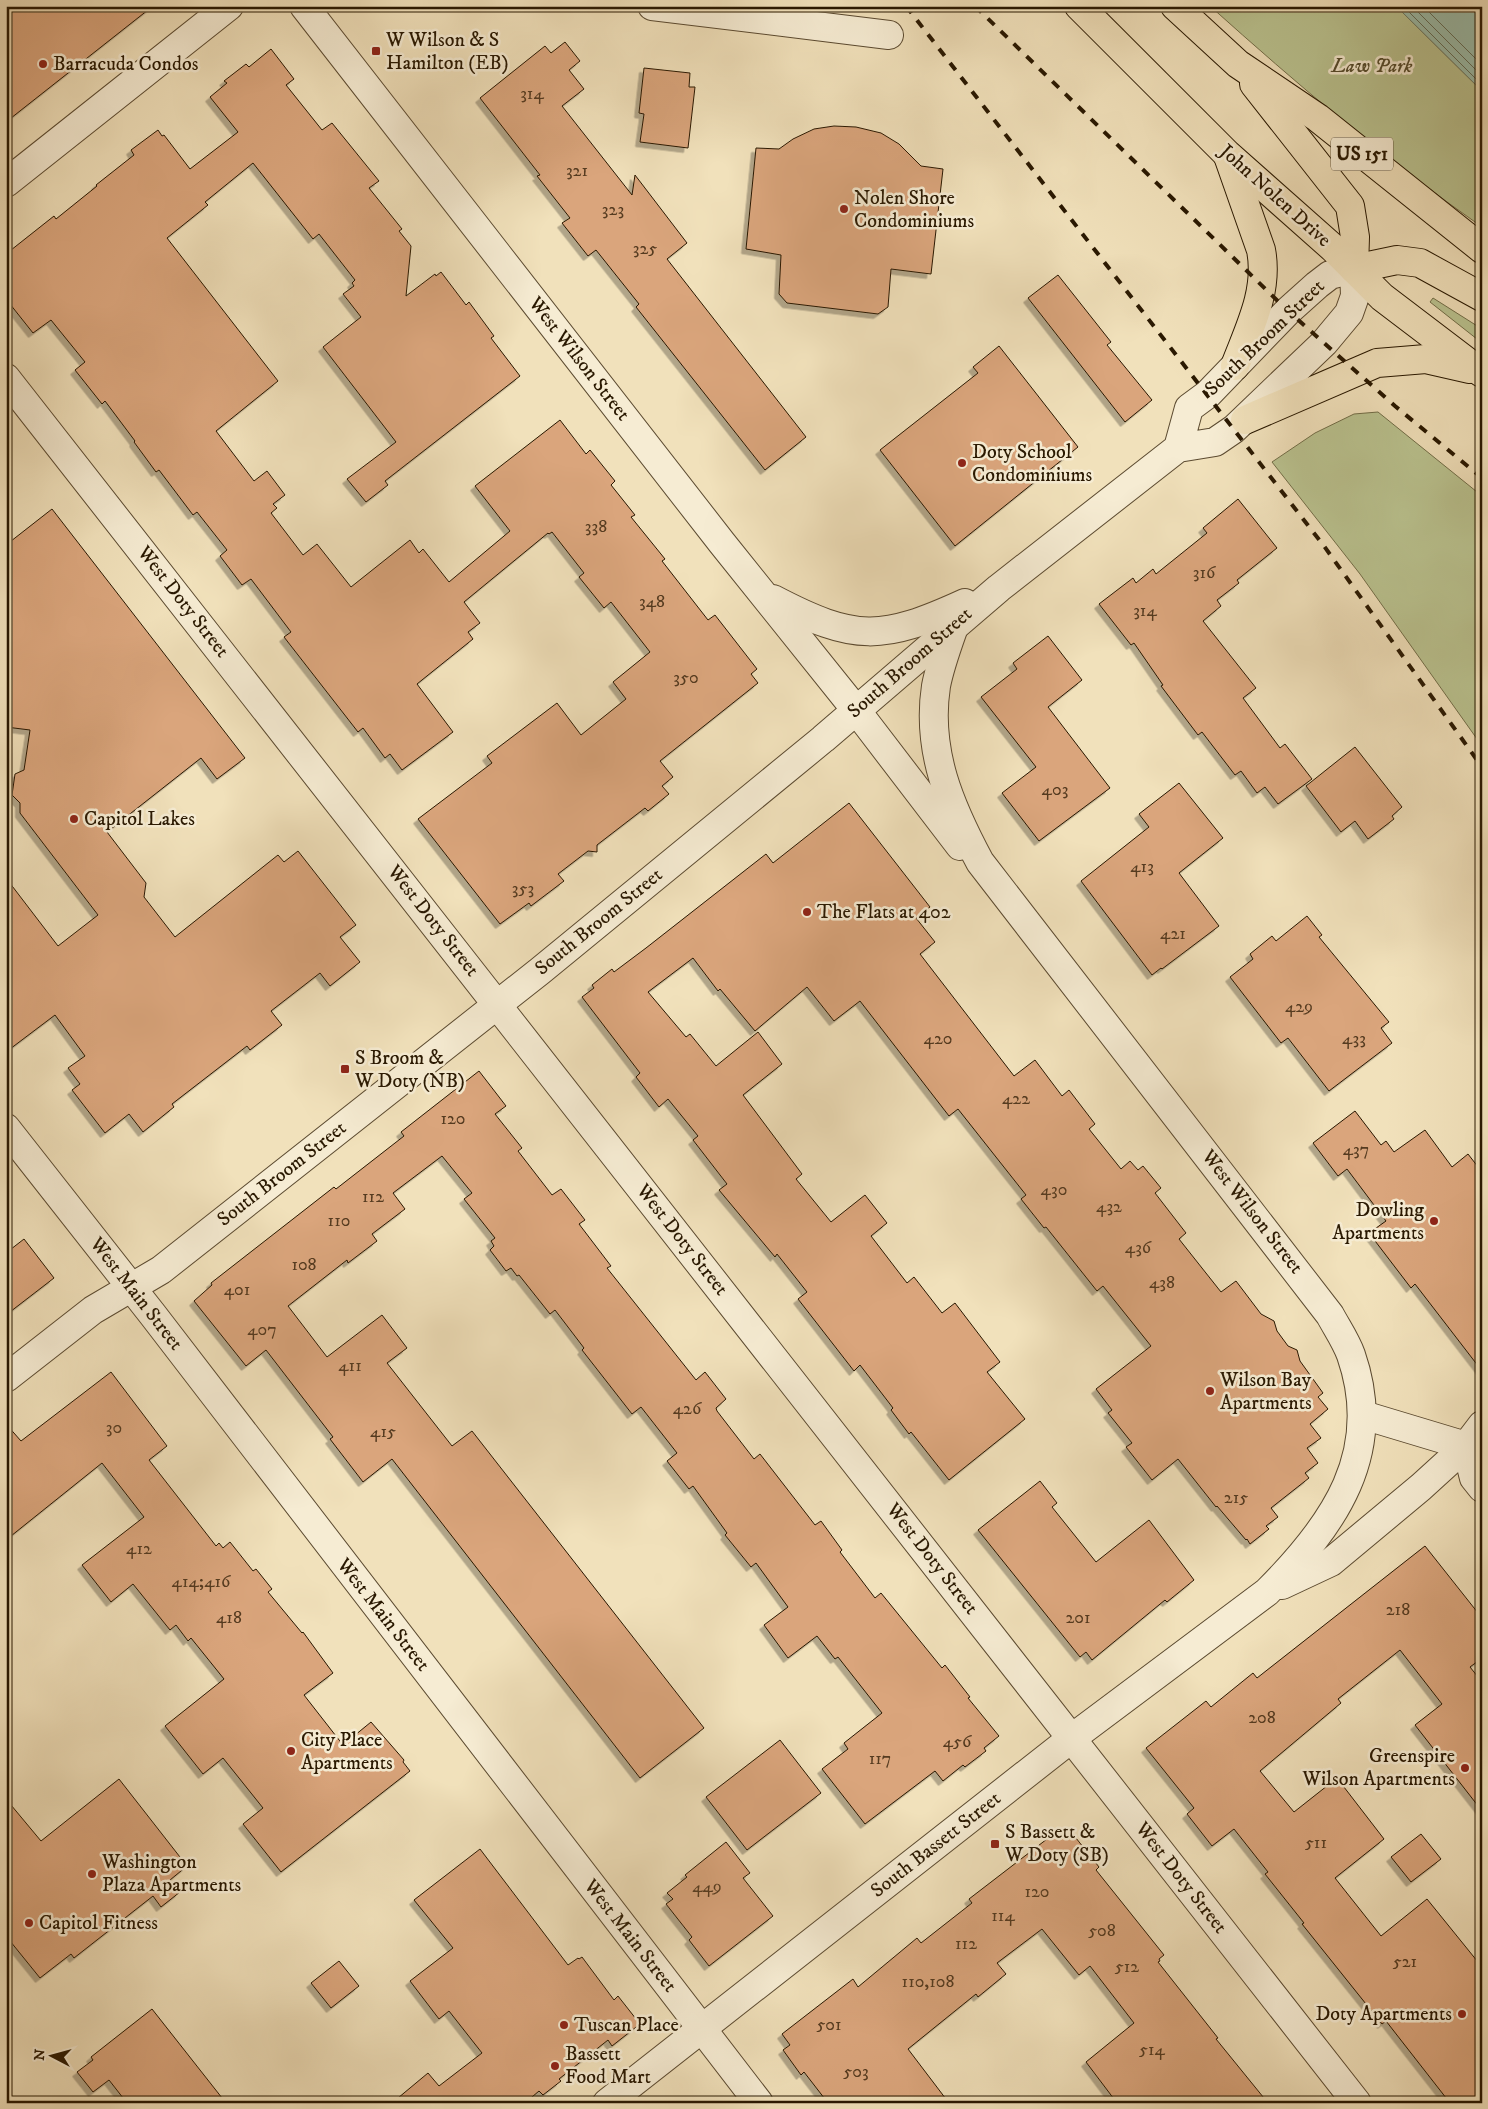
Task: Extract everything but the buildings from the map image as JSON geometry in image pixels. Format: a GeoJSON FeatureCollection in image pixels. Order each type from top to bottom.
{"type":"FeatureCollection","features":[{"type":"Feature","properties":{"kind":"main road","name":"John Nolen Drive"},"geometry":{"type":"LineString","coordinates":[[1078,6],[1227,154],[1354,269],[1382,297],[1481,372]]}},
{"type":"Feature","properties":{"kind":"main road","name":"US 151"},"geometry":{"type":"LineString","coordinates":[[1176,6],[1238,64],[1318,118],[1482,249]]}},
{"type":"Feature","properties":{"kind":"main road"},"geometry":{"type":"LineString","coordinates":[[1238,64],[1350,206],[1355,237],[1354,269],[1397,260],[1420,263],[1482,297]]}},
{"type":"Feature","properties":{"kind":"main road"},"geometry":{"type":"LineString","coordinates":[[1227,154],[1261,250],[1264,279],[1258,306],[1235,366]]}},
{"type":"Feature","properties":{"kind":"main road"},"geometry":{"type":"LineString","coordinates":[[1245,420],[1377,363],[1426,359],[1481,372]]}},
{"type":"Feature","properties":{"kind":"street"},"geometry":{"type":"LineString","coordinates":[[6,183],[229,6]]}},
{"type":"Feature","properties":{"kind":"street","name":"West Wilson Street"},"geometry":{"type":"LineString","coordinates":[[304,6],[722,543],[766,595],[856,710],[956,843],[980,862],[1330,1315],[1350,1353],[1357,1374],[1363,1415],[1359,1453],[1346,1490],[1334,1511],[1294,1565],[1267,1592]]}},
{"type":"Feature","properties":{"kind":"street"},"geometry":{"type":"LineString","coordinates":[[652,6],[889,35]]}},
{"type":"Feature","properties":{"kind":"street","name":"South Broom Street"},"geometry":{"type":"LineString","coordinates":[[6,1378],[92,1310],[160,1270],[555,959],[856,710],[955,624],[1178,448],[1215,442],[1245,420],[1324,342],[1349,313],[1355,296],[1354,269],[1330,275],[1317,285],[1288,311],[1208,394],[1189,408],[1178,448]]}},
{"type":"Feature","properties":{"kind":"street","name":"West Doty Street"},"geometry":{"type":"LineString","coordinates":[[6,378],[1357,2103]]}},
{"type":"Feature","properties":{"kind":"street"},"geometry":{"type":"LineString","coordinates":[[766,595],[805,616],[831,626],[871,632],[903,628],[928,620],[999,588]]}},
{"type":"Feature","properties":{"kind":"street"},"geometry":{"type":"LineString","coordinates":[[955,624],[937,685],[934,708],[935,742],[940,773],[963,830],[980,862]]}},
{"type":"Feature","properties":{"kind":"street","name":"West Main Street"},"geometry":{"type":"LineString","coordinates":[[6,1128],[759,2103]]}},
{"type":"Feature","properties":{"kind":"street"},"geometry":{"type":"LineString","coordinates":[[1363,1415],[1474,1435]]}},
{"type":"Feature","properties":{"kind":"street"},"geometry":{"type":"LineString","coordinates":[[1474,1435],[1474,1478],[1482,1488]]}},
{"type":"Feature","properties":{"kind":"street"},"geometry":{"type":"LineString","coordinates":[[1267,1592],[1331,1562],[1414,1493],[1474,1435]]}},
{"type":"Feature","properties":{"kind":"street","name":"South Bassett Street"},"geometry":{"type":"LineString","coordinates":[[607,2103],[1072,1738],[1267,1592]]}},
{"type":"Feature","properties":{"kind":"green space","name":"Law Park"},"geometry":{"type":"Polygon","coordinates":[[[1210,6],[1396,6],[1482,91],[1482,227],[1411,175],[1343,121],[1210,6]]]}},
{"type":"Feature","properties":{"kind":"green space"},"geometry":{"type":"Polygon","coordinates":[[[1433,298],[1482,329],[1482,343],[1430,302],[1433,298]]]}},
{"type":"Feature","properties":{"kind":"green space"},"geometry":{"type":"Polygon","coordinates":[[[1378,412],[1482,496],[1482,746],[1360,574],[1272,462],[1315,433],[1354,414],[1378,412]]]}},
{"type":"Feature","properties":{"kind":"water"},"geometry":{"type":"Polygon","coordinates":[[[1396,6],[1482,6],[1482,91],[1396,6]]]}},
{"type":"Feature","properties":{"kind":"railway"},"geometry":{"type":"LineString","coordinates":[[906,6],[1324,546],[1482,767]]}},
{"type":"Feature","properties":{"kind":"railway"},"geometry":{"type":"LineString","coordinates":[[975,6],[1288,311],[1395,406],[1482,478]]}},
{"type":"Feature","properties":{"kind":"place","name":"W Wilson & S Hamilton (EB)"},"geometry":{"type":"Point","coordinates":[376,51]}},
{"type":"Feature","properties":{"kind":"place","name":"Barracuda Condos"},"geometry":{"type":"Point","coordinates":[43,64]}},
{"type":"Feature","properties":{"kind":"place","name":"Nolen Shore Condominiums"},"geometry":{"type":"Point","coordinates":[844,209]}},
{"type":"Feature","properties":{"kind":"place","name":"Doty School Condominiums"},"geometry":{"type":"Point","coordinates":[962,463]}},
{"type":"Feature","properties":{"kind":"place","name":"Capitol Lakes"},"geometry":{"type":"Point","coordinates":[74,819]}},
{"type":"Feature","properties":{"kind":"place","name":"The Flats at 402"},"geometry":{"type":"Point","coordinates":[807,912]}},
{"type":"Feature","properties":{"kind":"place","name":"S Broom & W Doty (NB)"},"geometry":{"type":"Point","coordinates":[345,1069]}},
{"type":"Feature","properties":{"kind":"place","name":"Dowling Apartments"},"geometry":{"type":"Point","coordinates":[1434,1221]}},
{"type":"Feature","properties":{"kind":"place","name":"Wilson Bay Apartments"},"geometry":{"type":"Point","coordinates":[1210,1391]}},
{"type":"Feature","properties":{"kind":"place","name":"City Place Apartments"},"geometry":{"type":"Point","coordinates":[291,1751]}},
{"type":"Feature","properties":{"kind":"place","name":"Greenspire Wilson Apartments"},"geometry":{"type":"Point","coordinates":[1465,1768]}},
{"type":"Feature","properties":{"kind":"place","name":"S Bassett & W Doty (SB)"},"geometry":{"type":"Point","coordinates":[995,1844]}},
{"type":"Feature","properties":{"kind":"place","name":"Washington Plaza Apartments"},"geometry":{"type":"Point","coordinates":[92,1874]}},
{"type":"Feature","properties":{"kind":"place","name":"Capitol Fitness"},"geometry":{"type":"Point","coordinates":[29,1923]}},
{"type":"Feature","properties":{"kind":"place","name":"Doty Apartments"},"geometry":{"type":"Point","coordinates":[1462,2014]}},
{"type":"Feature","properties":{"kind":"place","name":"Tuscan Place"},"geometry":{"type":"Point","coordinates":[564,2025]}},
{"type":"Feature","properties":{"kind":"place","name":"Bassett Food Mart"},"geometry":{"type":"Point","coordinates":[555,2066]}}]}
